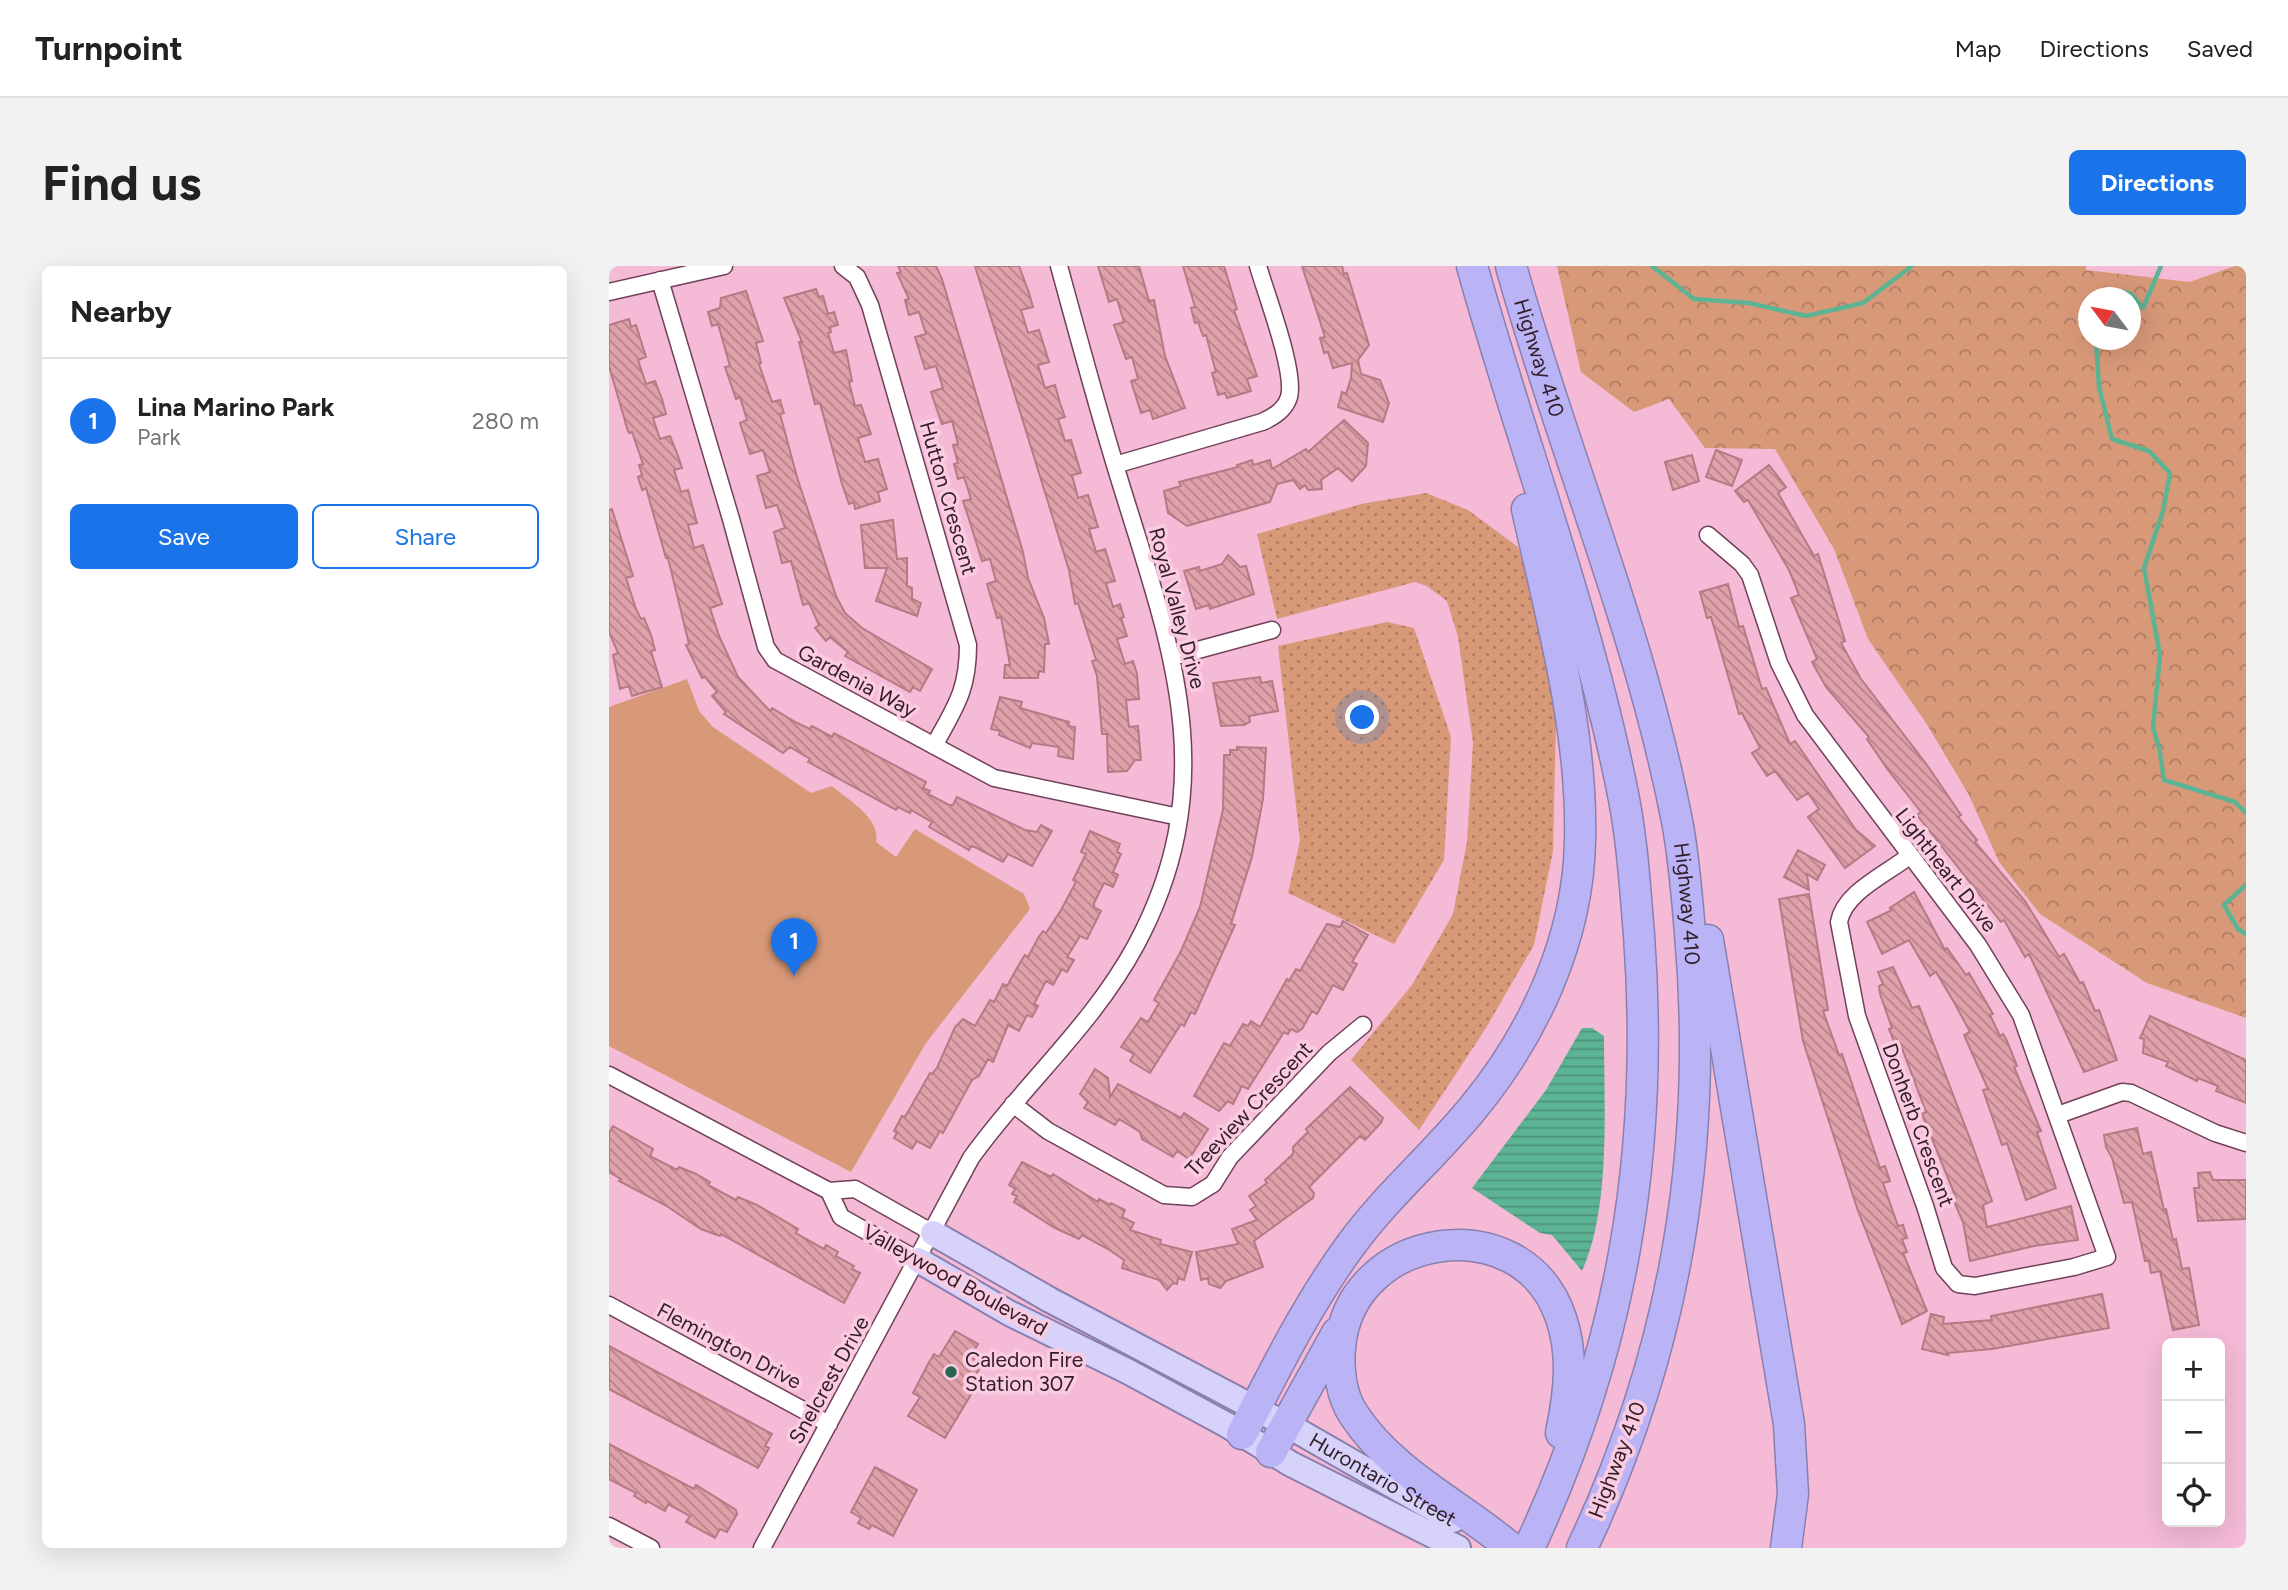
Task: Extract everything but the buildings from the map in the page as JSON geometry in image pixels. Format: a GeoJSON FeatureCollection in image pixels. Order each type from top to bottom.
{"type":"FeatureCollection","features":[{"type":"Feature","properties":{"kind":"highway","name":"Highway 410"},"geometry":{"type":"LineString","coordinates":[[1472,266],[1511,405],[1593,663],[1623,792],[1643,986],[1643,1083],[1636,1189],[1614,1314],[1570,1456],[1529,1548]]}},
{"type":"Feature","properties":{"kind":"highway","name":"Highway 410"},"geometry":{"type":"LineString","coordinates":[[1511,266],[1630,639],[1677,822],[1695,989],[1697,1073],[1690,1175],[1678,1258],[1629,1438],[1582,1548]]}},
{"type":"Feature","properties":{"kind":"highway"},"geometry":{"type":"LineString","coordinates":[[1242,1434],[1295,1334],[1350,1245],[1384,1204],[1474,1107],[1509,1058],[1534,1016],[1561,950],[1573,895],[1580,844],[1575,745],[1516,458],[1511,405]]}},
{"type":"Feature","properties":{"kind":"highway"},"geometry":{"type":"LineString","coordinates":[[1677,822],[1693,856],[1789,1424],[1793,1494],[1786,1548]]}},
{"type":"Feature","properties":{"kind":"highway"},"geometry":{"type":"LineString","coordinates":[[1271,1451],[1370,1279],[1385,1267],[1424,1247],[1457,1244],[1497,1252],[1520,1264],[1537,1280],[1555,1303],[1566,1336],[1568,1401],[1543,1499],[1521,1548]]}},
{"type":"Feature","properties":{"kind":"highway"},"geometry":{"type":"LineString","coordinates":[[1342,1324],[1339,1367],[1352,1412],[1376,1445],[1470,1533],[1511,1548]]}},
{"type":"Feature","properties":{"kind":"main road","name":"Valleywood Boulevard"},"geometry":{"type":"LineString","coordinates":[[933,1233],[1050,1300],[1255,1408]]}},
{"type":"Feature","properties":{"kind":"main road","name":"Valleywood Boulevard"},"geometry":{"type":"LineString","coordinates":[[918,1260],[1009,1313],[1127,1371],[1242,1434]]}},
{"type":"Feature","properties":{"kind":"main road","name":"Hurontario Street"},"geometry":{"type":"LineString","coordinates":[[1255,1408],[1470,1533]]}},
{"type":"Feature","properties":{"kind":"main road","name":"Hurontario Street"},"geometry":{"type":"LineString","coordinates":[[1242,1434],[1368,1504],[1470,1533]]}},
{"type":"Feature","properties":{"kind":"street"},"geometry":{"type":"LineString","coordinates":[[609,292],[724,266]]}},
{"type":"Feature","properties":{"kind":"street","name":"Hutton Crescent"},"geometry":{"type":"LineString","coordinates":[[843,266],[857,277],[870,305],[968,645],[968,677],[934,746]]}},
{"type":"Feature","properties":{"kind":"street","name":"Royal Valley Drive"},"geometry":{"type":"LineString","coordinates":[[933,1233],[971,1158],[1013,1104],[1086,1020],[1136,945],[1161,887],[1179,817],[1185,743],[1172,657],[1059,266]]}},
{"type":"Feature","properties":{"kind":"street"},"geometry":{"type":"LineString","coordinates":[[1115,465],[1262,422],[1272,418],[1286,404],[1290,378],[1258,266]]}},
{"type":"Feature","properties":{"kind":"street","name":"Gardenia Way"},"geometry":{"type":"LineString","coordinates":[[660,280],[769,654],[790,669],[934,746],[1010,783],[1179,817]]}},
{"type":"Feature","properties":{"kind":"street","name":"Lightheart Drive"},"geometry":{"type":"LineString","coordinates":[[1707,536],[1742,564],[1750,575],[1791,691],[1815,731],[1978,945],[2005,986],[2031,1038],[2107,1257]]}},
{"type":"Feature","properties":{"kind":"street"},"geometry":{"type":"LineString","coordinates":[[1172,657],[1272,631]]}},
{"type":"Feature","properties":{"kind":"street","name":"Donherb Crescent"},"geometry":{"type":"LineString","coordinates":[[1909,856],[1849,900],[1841,910],[1839,922],[1857,1016],[1925,1206],[1944,1268],[1958,1284],[1975,1286],[2074,1267],[2107,1257]]}},
{"type":"Feature","properties":{"kind":"street","name":"Treeview Crescent"},"geometry":{"type":"LineString","coordinates":[[1013,1104],[1048,1131],[1164,1195],[1192,1197],[1213,1184],[1230,1157],[1329,1053],[1363,1024]]}},
{"type":"Feature","properties":{"kind":"street","name":"Valleywood Boulevard"},"geometry":{"type":"LineString","coordinates":[[609,1075],[829,1191],[855,1189],[933,1233]]}},
{"type":"Feature","properties":{"kind":"street"},"geometry":{"type":"LineString","coordinates":[[2058,1115],[2122,1092],[2131,1093],[2215,1133],[2246,1143]]}},
{"type":"Feature","properties":{"kind":"street","name":"Valleywood Boulevard"},"geometry":{"type":"LineString","coordinates":[[829,1191],[841,1217],[918,1260]]}},
{"type":"Feature","properties":{"kind":"street","name":"Snelcrest Drive"},"geometry":{"type":"LineString","coordinates":[[762,1548],[933,1233]]}},
{"type":"Feature","properties":{"kind":"street","name":"Flemington Drive"},"geometry":{"type":"LineString","coordinates":[[609,1305],[829,1424]]}},
{"type":"Feature","properties":{"kind":"street"},"geometry":{"type":"LineString","coordinates":[[609,1525],[651,1548]]}},
{"type":"Feature","properties":{"kind":"green space"},"geometry":{"type":"Polygon","coordinates":[[[1557,266],[2086,266],[2086,270],[2190,282],[2235,266],[2246,266],[2246,1018],[2147,983],[2040,914],[1999,862],[1969,795],[1926,723],[1868,639],[1834,549],[1775,449],[1705,448],[1669,399],[1634,412],[1581,372],[1557,266]]]}},
{"type":"Feature","properties":{"kind":"green space"},"geometry":{"type":"Polygon","coordinates":[[[1426,493],[1468,510],[1518,547],[1539,608],[1556,720],[1553,851],[1534,945],[1486,1028],[1419,1130],[1351,1060],[1412,985],[1453,914],[1467,842],[1473,743],[1458,637],[1447,601],[1427,586],[1415,582],[1277,619],[1257,534],[1361,504],[1426,493]]]}},
{"type":"Feature","properties":{"kind":"green space"},"geometry":{"type":"Polygon","coordinates":[[[1387,622],[1414,628],[1451,737],[1444,860],[1394,944],[1288,893],[1300,841],[1278,646],[1387,622]]]}},
{"type":"Feature","properties":{"kind":"green space"},"geometry":{"type":"Polygon","coordinates":[[[687,679],[699,711],[713,727],[811,793],[832,786],[868,817],[876,833],[876,842],[896,857],[915,829],[1024,894],[1030,909],[926,1043],[851,1172],[609,1046],[609,707],[687,679]]]}},
{"type":"Feature","properties":{"kind":"shaded area"},"geometry":{"type":"Polygon","coordinates":[[[1582,1028],[1592,1028],[1604,1036],[1605,1124],[1598,1218],[1582,1271],[1552,1235],[1540,1233],[1472,1188],[1546,1090],[1582,1028]]]}},
{"type":"Feature","properties":{"kind":"waterway"},"geometry":{"type":"LineString","coordinates":[[1652,266],[1694,299],[1749,303],[1806,316],[1863,303],[1912,266]]}},
{"type":"Feature","properties":{"kind":"waterway"},"geometry":{"type":"LineString","coordinates":[[2141,306],[2143,308],[2161,266]]}},
{"type":"Feature","properties":{"kind":"waterway"},"geometry":{"type":"LineString","coordinates":[[2097,350],[2099,387],[2112,439],[2149,451],[2170,473],[2163,511],[2144,568],[2160,655],[2153,728],[2164,780],[2235,802],[2246,813]]}},
{"type":"Feature","properties":{"kind":"waterway"},"geometry":{"type":"LineString","coordinates":[[2246,885],[2224,905],[2238,929],[2246,934]]}},
{"type":"Feature","properties":{"kind":"place","name":"Lina Marino Park"},"geometry":{"type":"Point","coordinates":[794,976]}},
{"type":"Feature","properties":{"kind":"place","name":"Caledon Fire Station 307"},"geometry":{"type":"Point","coordinates":[951,1372]}}]}
